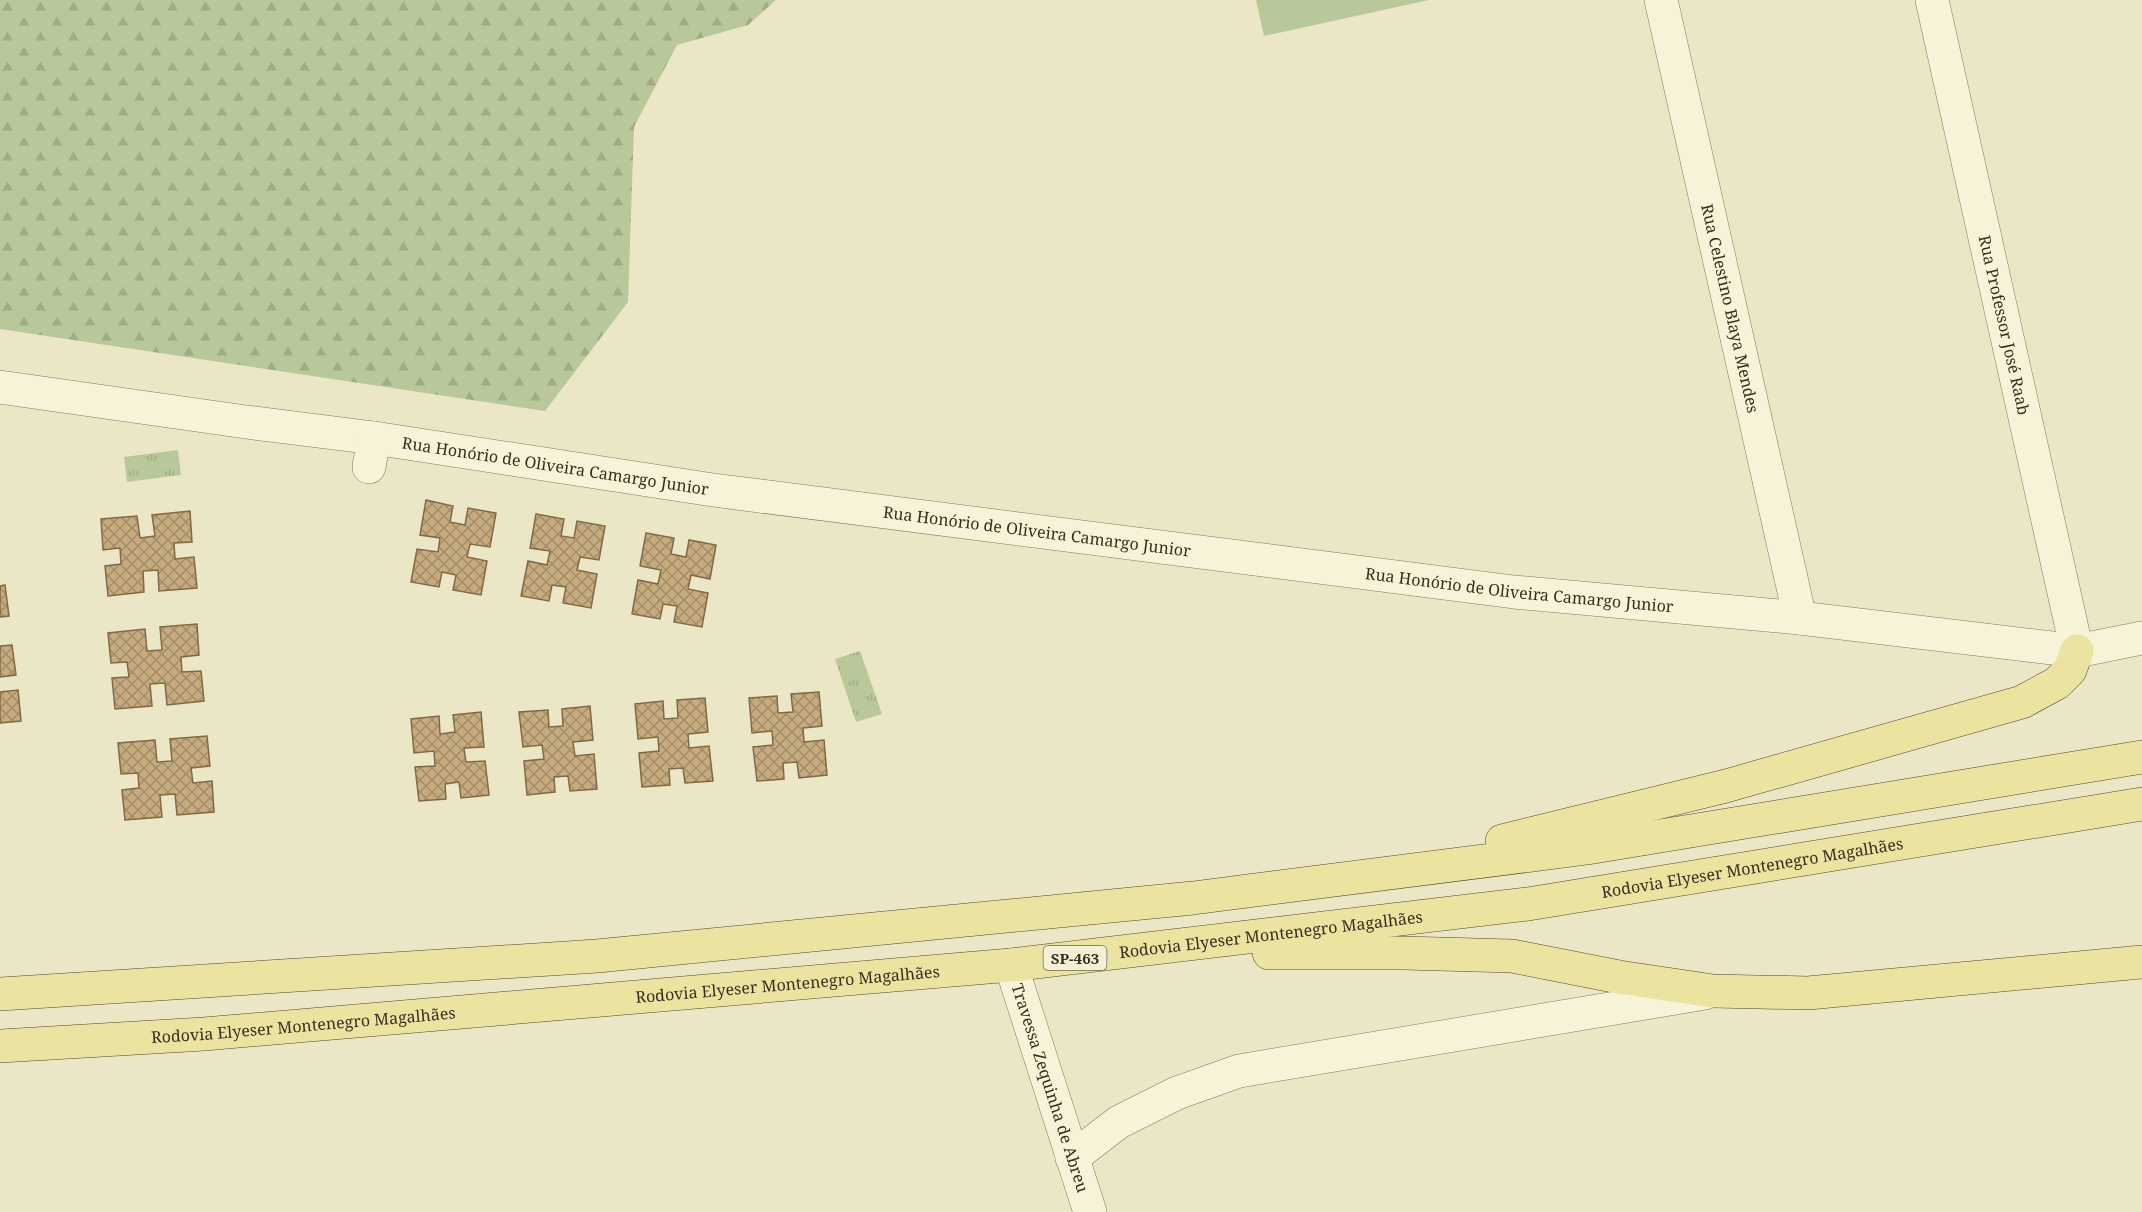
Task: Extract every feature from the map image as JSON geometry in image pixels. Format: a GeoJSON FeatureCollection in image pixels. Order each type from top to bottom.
{"type":"FeatureCollection","features":[{"type":"Feature","properties":{"kind":"main road"},"geometry":{"type":"LineString","coordinates":[[1193,898],[1504,840],[1748,780],[2022,702],[2057,683],[2070,670],[2077,651]]}},
{"type":"Feature","properties":{"kind":"main road"},"geometry":{"type":"LineString","coordinates":[[0,994],[597,956],[1193,898],[1587,848],[2142,757]]}},
{"type":"Feature","properties":{"kind":"main road","name":"Rodovia Elyeser Montenegro Magalhães"},"geometry":{"type":"LineString","coordinates":[[0,1046],[204,1034],[1011,965],[1528,904],[2142,804]]}},
{"type":"Feature","properties":{"kind":"main road"},"geometry":{"type":"LineString","coordinates":[[1114,953],[1404,953],[1512,956],[1619,977],[1713,991],[1808,993],[2142,962]]}},
{"type":"Feature","properties":{"kind":"street","name":"Rua Celestino Blaya Mendes"},"geometry":{"type":"LineString","coordinates":[[1661,0],[1800,618]]}},
{"type":"Feature","properties":{"kind":"street","name":"Rua Professor José Raab"},"geometry":{"type":"LineString","coordinates":[[1932,0],[2077,651]]}},
{"type":"Feature","properties":{"kind":"street","name":"Rua Honório de Oliveira Camargo Junior"},"geometry":{"type":"LineString","coordinates":[[0,387],[246,422],[371,452],[713,490],[1514,592],[1800,618],[2077,651],[2142,638]]}},
{"type":"Feature","properties":{"kind":"street","name":"Travessa Zequinha de Abreu"},"geometry":{"type":"LineString","coordinates":[[1011,965],[1090,1212]]}},
{"type":"Feature","properties":{"kind":"street"},"geometry":{"type":"LineString","coordinates":[[1072,1158],[1119,1122],[1177,1093],[1239,1071],[1713,991]]}},
{"type":"Feature","properties":{"kind":"green space"},"geometry":{"type":"Polygon","coordinates":[[[0,0],[776,0],[748,25],[677,45],[634,127],[628,302],[545,411],[0,329],[0,0]]]}},
{"type":"Feature","properties":{"kind":"green space"},"geometry":{"type":"Polygon","coordinates":[[[1256,0],[1429,0],[1264,36],[1256,0]]]}},
{"type":"Feature","properties":{"kind":"green space"},"geometry":{"type":"Polygon","coordinates":[[[178,450],[181,475],[127,482],[124,457],[178,450]]]}},
{"type":"Feature","properties":{"kind":"green space"},"geometry":{"type":"Polygon","coordinates":[[[860,651],[882,714],[856,722],[835,659],[860,651]]]}},
{"type":"Feature","properties":{"kind":"building"},"geometry":{"type":"Polygon","coordinates":[[[426,500],[453,506],[450,522],[465,525],[468,508],[496,513],[490,547],[470,544],[467,557],[487,561],[481,595],[453,590],[456,575],[442,572],[439,587],[411,582],[417,549],[438,552],[440,538],[420,535],[426,500]]]}},
{"type":"Feature","properties":{"kind":"building"},"geometry":{"type":"Polygon","coordinates":[[[190,511],[192,542],[174,543],[175,559],[194,557],[197,588],[159,591],[158,570],[143,571],[144,592],[108,596],[105,566],[121,564],[120,548],[103,550],[101,519],[137,516],[140,538],[155,536],[152,515],[190,511]]]}},
{"type":"Feature","properties":{"kind":"building"},"geometry":{"type":"Polygon","coordinates":[[[536,514],[564,519],[561,536],[574,538],[577,521],[605,526],[599,560],[580,557],[577,570],[597,574],[591,608],[563,603],[566,587],[552,585],[549,601],[521,596],[528,561],[547,565],[550,551],[530,548],[536,514]]]}},
{"type":"Feature","properties":{"kind":"building"},"geometry":{"type":"Polygon","coordinates":[[[646,533],[674,538],[671,554],[686,557],[689,540],[716,545],[710,579],[691,575],[688,589],[708,593],[702,627],[674,622],[677,606],[663,604],[660,619],[632,614],[638,580],[658,584],[661,570],[640,566],[646,533]]]}},
{"type":"Feature","properties":{"kind":"building"},"geometry":{"type":"Polygon","coordinates":[[[5,585],[9,616],[0,617],[0,586],[5,585]]]}},
{"type":"Feature","properties":{"kind":"building"},"geometry":{"type":"Polygon","coordinates":[[[197,624],[199,655],[181,657],[182,672],[201,671],[204,701],[167,705],[165,683],[150,684],[152,706],[115,709],[112,678],[129,677],[127,662],[111,663],[108,633],[145,629],[147,651],[162,650],[160,627],[197,624]]]}},
{"type":"Feature","properties":{"kind":"building"},"geometry":{"type":"Polygon","coordinates":[[[12,645],[16,675],[0,677],[0,646],[12,645]]]}},
{"type":"Feature","properties":{"kind":"building"},"geometry":{"type":"Polygon","coordinates":[[[18,690],[21,721],[0,723],[0,692],[18,690]]]}},
{"type":"Feature","properties":{"kind":"building"},"geometry":{"type":"Polygon","coordinates":[[[819,692],[822,726],[803,728],[804,742],[824,740],[827,775],[799,778],[797,762],[783,763],[784,779],[757,781],[753,747],[773,745],[772,731],[752,733],[749,698],[777,696],[778,713],[793,712],[791,694],[819,692]]]}},
{"type":"Feature","properties":{"kind":"building"},"geometry":{"type":"Polygon","coordinates":[[[705,698],[708,732],[688,734],[689,748],[709,746],[713,781],[685,783],[683,768],[669,769],[670,785],[642,787],[639,753],[659,751],[658,737],[638,739],[635,704],[663,701],[664,719],[678,718],[677,700],[705,698]]]}},
{"type":"Feature","properties":{"kind":"building"},"geometry":{"type":"Polygon","coordinates":[[[590,706],[593,740],[573,742],[575,756],[594,754],[597,789],[570,791],[568,776],[554,777],[555,792],[527,795],[524,761],[544,759],[542,745],[523,747],[519,712],[548,710],[549,727],[563,726],[562,709],[590,706]]]}},
{"type":"Feature","properties":{"kind":"building"},"geometry":{"type":"Polygon","coordinates":[[[481,712],[484,747],[464,748],[466,762],[485,761],[489,795],[461,798],[459,782],[445,784],[446,799],[419,801],[415,767],[435,766],[434,751],[414,753],[411,719],[439,716],[440,734],[455,732],[453,715],[481,712]]]}},
{"type":"Feature","properties":{"kind":"building"},"geometry":{"type":"Polygon","coordinates":[[[207,736],[210,766],[191,768],[193,783],[212,781],[214,812],[177,815],[175,794],[160,795],[162,817],[125,820],[122,790],[139,788],[138,773],[121,774],[118,743],[155,740],[157,762],[172,761],[170,739],[207,736]]]}}]}
